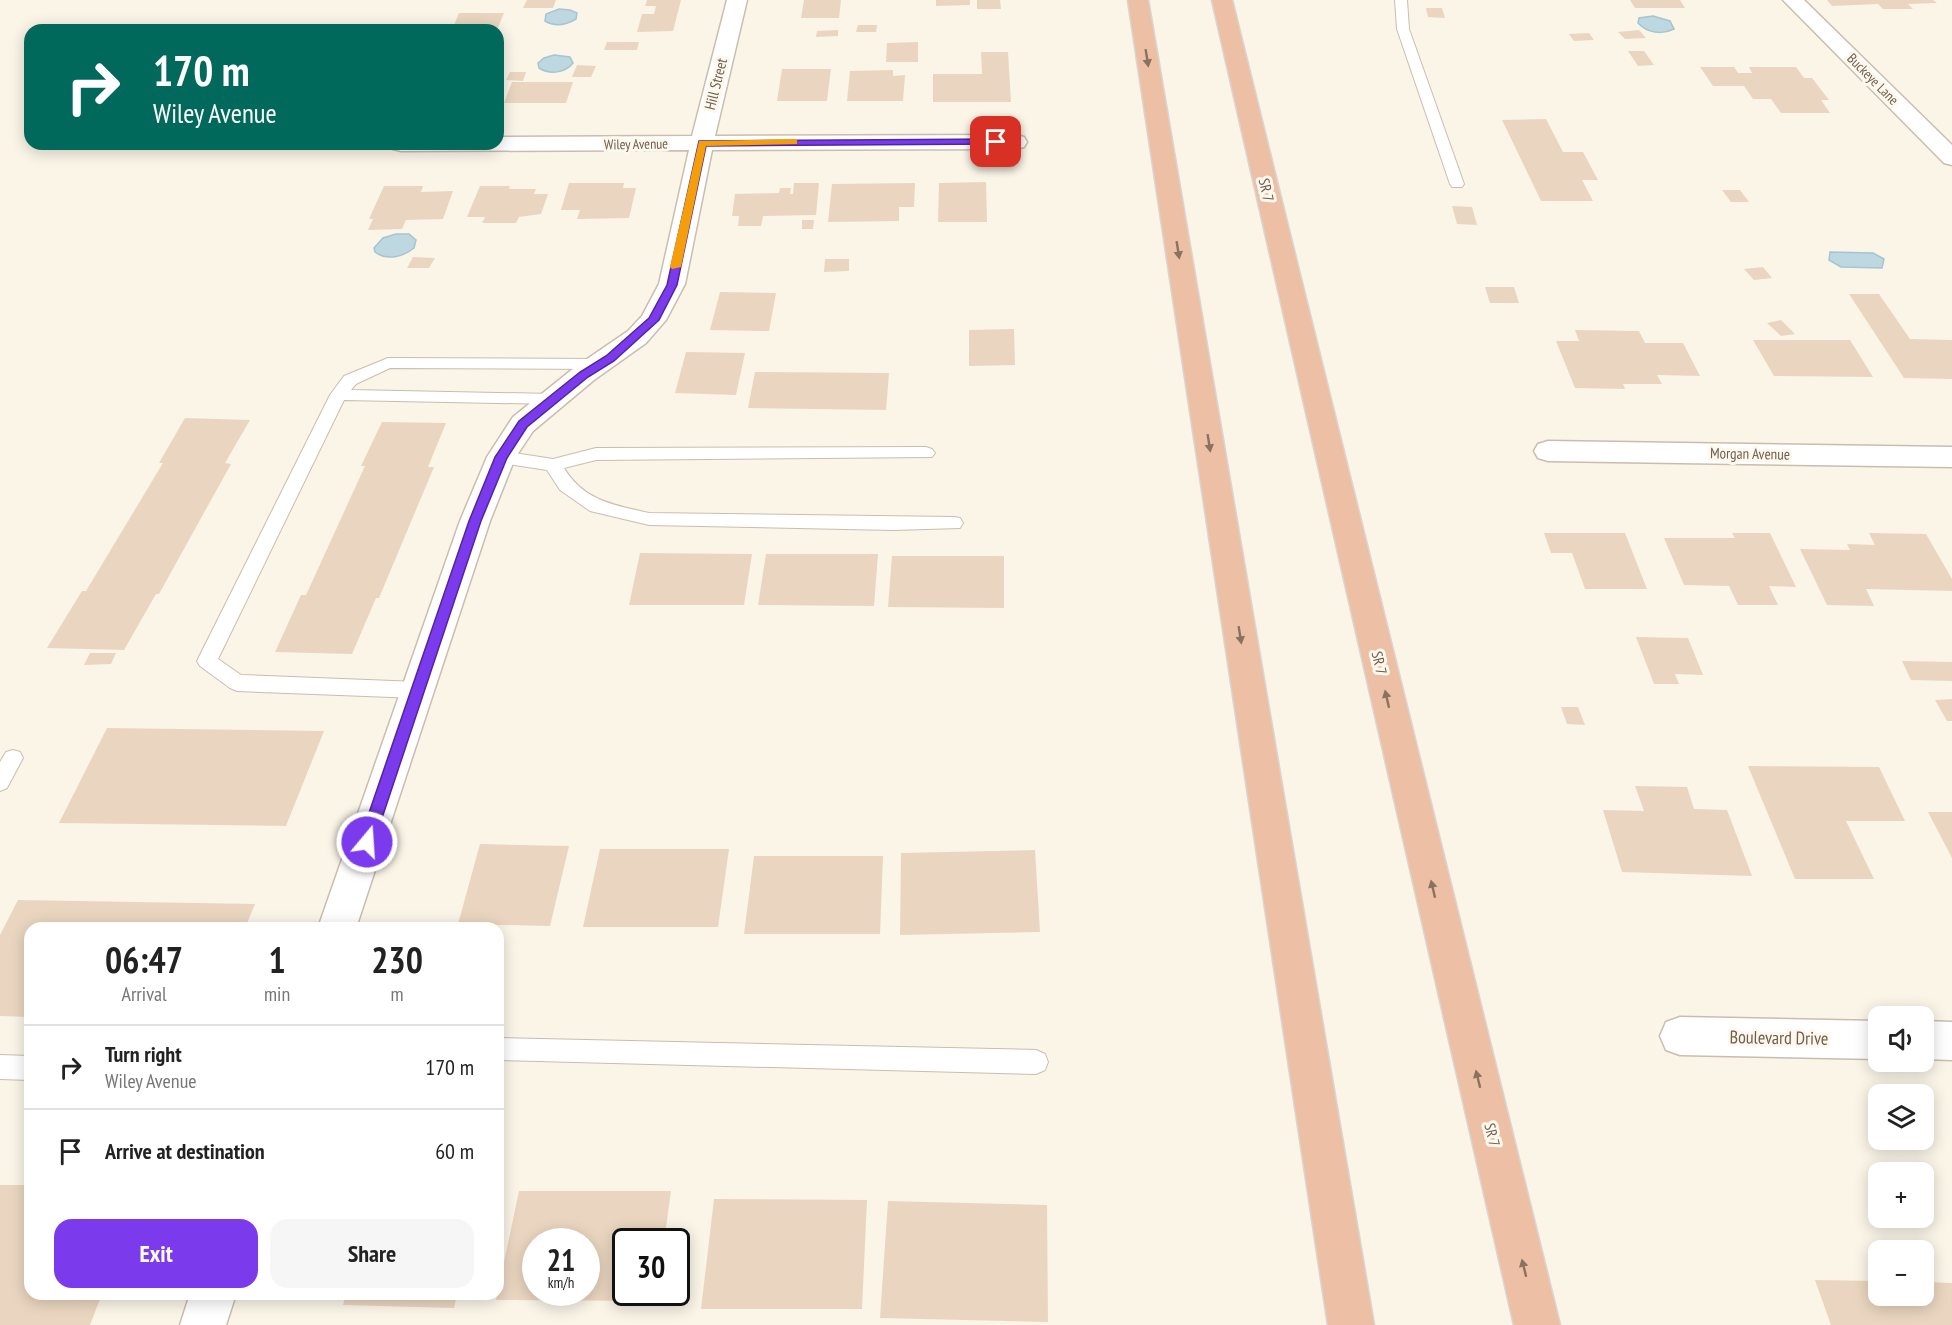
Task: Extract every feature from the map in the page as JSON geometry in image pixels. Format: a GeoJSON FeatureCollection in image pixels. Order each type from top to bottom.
{"type":"FeatureCollection","features":[{"type":"Feature","properties":{"kind":"highway"},"geometry":{"type":"LineString","coordinates":[[1138,0],[1351,1325]]}},
{"type":"Feature","properties":{"kind":"highway","name":"SR 7"},"geometry":{"type":"LineString","coordinates":[[1222,0],[1537,1325]]}},
{"type":"Feature","properties":{"kind":"street","name":"Hill Street"},"geometry":{"type":"LineString","coordinates":[[339,922],[475,521],[501,457],[523,424],[637,337],[653,320],[672,285],[702,143],[737,0]]}},
{"type":"Feature","properties":{"kind":"street","name":"Buckeye Lane"},"geometry":{"type":"LineString","coordinates":[[1793,0],[1952,158]]}},
{"type":"Feature","properties":{"kind":"street","name":"Wiley Avenue"},"geometry":{"type":"LineString","coordinates":[[504,144],[1016,142]]}},
{"type":"Feature","properties":{"kind":"street","name":"Morgan Avenue"},"geometry":{"type":"LineString","coordinates":[[1548,451],[1952,457]]}},
{"type":"Feature","properties":{"kind":"street","name":"Boulevard Drive"},"geometry":{"type":"LineString","coordinates":[[1680,1036],[1868,1040]]}},
{"type":"Feature","properties":{"kind":"street"},"geometry":{"type":"LineString","coordinates":[[1934,1040],[1952,1041]]}},
{"type":"Feature","properties":{"kind":"street"},"geometry":{"type":"LineString","coordinates":[[203,1325],[211,1300]]}},
{"type":"Feature","properties":{"kind":"lane"},"geometry":{"type":"LineString","coordinates":[[1401,0],[1403,29],[1456,184]]}},
{"type":"Feature","properties":{"kind":"lane"},"geometry":{"type":"LineString","coordinates":[[418,690],[237,683],[207,661],[338,395],[350,380],[388,363],[600,364]]}},
{"type":"Feature","properties":{"kind":"lane"},"geometry":{"type":"LineString","coordinates":[[338,395],[554,399]]}},
{"type":"Feature","properties":{"kind":"lane"},"geometry":{"type":"LineString","coordinates":[[501,457],[553,465],[596,454],[926,453]]}},
{"type":"Feature","properties":{"kind":"lane"},"geometry":{"type":"LineString","coordinates":[[553,465],[566,486],[596,507],[649,519],[893,524],[954,522]]}},
{"type":"Feature","properties":{"kind":"lane"},"geometry":{"type":"LineString","coordinates":[[0,782],[13,758]]}},
{"type":"Feature","properties":{"kind":"lane"},"geometry":{"type":"LineString","coordinates":[[504,1049],[1036,1062]]}},
{"type":"Feature","properties":{"kind":"lane"},"geometry":{"type":"LineString","coordinates":[[0,1068],[24,1068]]}},
{"type":"Feature","properties":{"kind":"water"},"geometry":{"type":"Polygon","coordinates":[[[559,9],[577,13],[576,19],[560,24],[545,21],[546,14],[559,9]]]}},
{"type":"Feature","properties":{"kind":"water"},"geometry":{"type":"Polygon","coordinates":[[[1653,16],[1670,21],[1674,29],[1655,32],[1638,23],[1639,18],[1653,16]]]}},
{"type":"Feature","properties":{"kind":"water"},"geometry":{"type":"Polygon","coordinates":[[[554,55],[570,57],[573,63],[557,72],[548,72],[539,68],[538,63],[554,55]]]}},
{"type":"Feature","properties":{"kind":"water"},"geometry":{"type":"Polygon","coordinates":[[[396,234],[409,234],[416,240],[414,248],[395,257],[375,252],[374,248],[383,238],[396,234]]]}},
{"type":"Feature","properties":{"kind":"water"},"geometry":{"type":"Polygon","coordinates":[[[1830,252],[1873,253],[1884,259],[1882,268],[1841,267],[1829,260],[1830,252]]]}},
{"type":"Feature","properties":{"kind":"building"},"geometry":{"type":"Polygon","coordinates":[[[527,0],[556,0],[553,8],[523,8],[527,0]]]}},
{"type":"Feature","properties":{"kind":"building"},"geometry":{"type":"Polygon","coordinates":[[[647,0],[681,0],[673,31],[637,32],[642,14],[654,14],[656,6],[645,6],[647,0]]]}},
{"type":"Feature","properties":{"kind":"building"},"geometry":{"type":"Polygon","coordinates":[[[804,0],[841,0],[839,18],[801,18],[804,0]]]}},
{"type":"Feature","properties":{"kind":"building"},"geometry":{"type":"Polygon","coordinates":[[[936,0],[970,0],[970,5],[936,6],[936,0]]]}},
{"type":"Feature","properties":{"kind":"building"},"geometry":{"type":"Polygon","coordinates":[[[977,0],[1000,0],[1001,9],[977,9],[977,0]]]}},
{"type":"Feature","properties":{"kind":"building"},"geometry":{"type":"Polygon","coordinates":[[[1630,0],[1680,0],[1685,8],[1635,8],[1630,0]]]}},
{"type":"Feature","properties":{"kind":"building"},"geometry":{"type":"Polygon","coordinates":[[[1827,0],[1933,0],[1937,3],[1908,4],[1913,9],[1883,9],[1878,4],[1832,6],[1827,0]]]}},
{"type":"Feature","properties":{"kind":"building"},"geometry":{"type":"Polygon","coordinates":[[[1426,8],[1442,8],[1445,18],[1428,17],[1426,8]]]}},
{"type":"Feature","properties":{"kind":"building"},"geometry":{"type":"Polygon","coordinates":[[[459,13],[504,13],[499,24],[454,24],[459,13]]]}},
{"type":"Feature","properties":{"kind":"building"},"geometry":{"type":"Polygon","coordinates":[[[858,25],[877,25],[876,32],[856,32],[858,25]]]}},
{"type":"Feature","properties":{"kind":"building"},"geometry":{"type":"Polygon","coordinates":[[[838,30],[838,36],[816,37],[817,31],[838,30]]]}},
{"type":"Feature","properties":{"kind":"building"},"geometry":{"type":"Polygon","coordinates":[[[1639,30],[1646,38],[1625,39],[1618,32],[1639,30]]]}},
{"type":"Feature","properties":{"kind":"building"},"geometry":{"type":"Polygon","coordinates":[[[1589,33],[1594,40],[1574,41],[1569,34],[1589,33]]]}},
{"type":"Feature","properties":{"kind":"building"},"geometry":{"type":"Polygon","coordinates":[[[607,42],[639,42],[637,50],[604,50],[607,42]]]}},
{"type":"Feature","properties":{"kind":"building"},"geometry":{"type":"Polygon","coordinates":[[[918,42],[918,62],[886,62],[887,43],[918,42]]]}},
{"type":"Feature","properties":{"kind":"building"},"geometry":{"type":"Polygon","coordinates":[[[1628,51],[1644,51],[1654,65],[1638,66],[1628,51]]]}},
{"type":"Feature","properties":{"kind":"building"},"geometry":{"type":"Polygon","coordinates":[[[981,52],[1008,52],[1011,102],[933,102],[933,74],[982,74],[981,52]]]}},
{"type":"Feature","properties":{"kind":"building"},"geometry":{"type":"Polygon","coordinates":[[[577,65],[596,66],[591,77],[572,77],[577,65]]]}},
{"type":"Feature","properties":{"kind":"building"},"geometry":{"type":"Polygon","coordinates":[[[1700,67],[1734,67],[1738,73],[1752,73],[1749,67],[1796,67],[1804,78],[1812,78],[1829,100],[1821,100],[1830,113],[1781,113],[1771,99],[1753,99],[1744,86],[1713,86],[1700,67]]]}},
{"type":"Feature","properties":{"kind":"building"},"geometry":{"type":"Polygon","coordinates":[[[782,69],[831,69],[827,101],[777,101],[782,69]]]}},
{"type":"Feature","properties":{"kind":"building"},"geometry":{"type":"Polygon","coordinates":[[[893,70],[893,76],[905,75],[903,101],[847,101],[850,71],[893,70]]]}},
{"type":"Feature","properties":{"kind":"building"},"geometry":{"type":"Polygon","coordinates":[[[510,72],[526,72],[523,81],[506,80],[510,72]]]}},
{"type":"Feature","properties":{"kind":"building"},"geometry":{"type":"Polygon","coordinates":[[[512,82],[573,82],[566,103],[504,103],[512,82]]]}},
{"type":"Feature","properties":{"kind":"building"},"geometry":{"type":"Polygon","coordinates":[[[1546,119],[1563,152],[1583,152],[1598,180],[1582,180],[1593,201],[1541,201],[1502,120],[1546,119]]]}},
{"type":"Feature","properties":{"kind":"building"},"geometry":{"type":"Polygon","coordinates":[[[986,182],[987,222],[938,222],[939,183],[986,182]]]}},
{"type":"Feature","properties":{"kind":"building"},"geometry":{"type":"Polygon","coordinates":[[[569,183],[624,183],[623,188],[636,188],[629,218],[577,219],[580,210],[561,210],[569,183]]]}},
{"type":"Feature","properties":{"kind":"building"},"geometry":{"type":"Polygon","coordinates":[[[794,183],[819,183],[816,215],[763,216],[761,226],[738,226],[739,216],[732,216],[735,194],[779,193],[780,188],[791,188],[790,194],[793,194],[794,183]]]}},
{"type":"Feature","properties":{"kind":"building"},"geometry":{"type":"Polygon","coordinates":[[[915,183],[914,207],[899,207],[899,221],[828,222],[832,184],[915,183]]]}},
{"type":"Feature","properties":{"kind":"building"},"geometry":{"type":"Polygon","coordinates":[[[384,186],[423,186],[421,192],[453,191],[443,219],[406,220],[402,229],[368,230],[373,219],[369,219],[384,186]]]}},
{"type":"Feature","properties":{"kind":"building"},"geometry":{"type":"Polygon","coordinates":[[[480,186],[536,189],[534,194],[548,194],[541,214],[519,217],[516,223],[482,223],[485,217],[467,217],[480,186]]]}},
{"type":"Feature","properties":{"kind":"building"},"geometry":{"type":"Polygon","coordinates":[[[1722,190],[1740,190],[1749,202],[1731,202],[1722,190]]]}},
{"type":"Feature","properties":{"kind":"building"},"geometry":{"type":"Polygon","coordinates":[[[1452,206],[1472,207],[1477,225],[1457,224],[1452,206]]]}},
{"type":"Feature","properties":{"kind":"building"},"geometry":{"type":"Polygon","coordinates":[[[802,220],[814,220],[813,229],[802,229],[802,220]]]}},
{"type":"Feature","properties":{"kind":"building"},"geometry":{"type":"Polygon","coordinates":[[[413,257],[435,258],[429,268],[407,268],[413,257]]]}},
{"type":"Feature","properties":{"kind":"building"},"geometry":{"type":"Polygon","coordinates":[[[825,259],[849,259],[849,271],[824,272],[825,259]]]}},
{"type":"Feature","properties":{"kind":"building"},"geometry":{"type":"Polygon","coordinates":[[[1763,267],[1772,278],[1754,280],[1744,269],[1763,267]]]}},
{"type":"Feature","properties":{"kind":"building"},"geometry":{"type":"Polygon","coordinates":[[[1485,287],[1514,287],[1519,303],[1490,303],[1485,287]]]}},
{"type":"Feature","properties":{"kind":"building"},"geometry":{"type":"Polygon","coordinates":[[[720,292],[776,293],[769,331],[710,330],[720,292]]]}},
{"type":"Feature","properties":{"kind":"building"},"geometry":{"type":"Polygon","coordinates":[[[1849,294],[1879,294],[1910,339],[1952,340],[1952,379],[1904,378],[1849,294]]]}},
{"type":"Feature","properties":{"kind":"building"},"geometry":{"type":"Polygon","coordinates":[[[1781,320],[1795,334],[1781,336],[1767,323],[1781,320]]]}},
{"type":"Feature","properties":{"kind":"building"},"geometry":{"type":"Polygon","coordinates":[[[1014,329],[1015,365],[969,366],[969,330],[1014,329]]]}},
{"type":"Feature","properties":{"kind":"building"},"geometry":{"type":"Polygon","coordinates":[[[1575,330],[1639,331],[1645,343],[1683,343],[1700,376],[1657,375],[1662,384],[1623,384],[1625,389],[1575,388],[1556,341],[1579,341],[1575,330]]]}},
{"type":"Feature","properties":{"kind":"building"},"geometry":{"type":"Polygon","coordinates":[[[1753,340],[1850,340],[1873,377],[1774,376],[1753,340]]]}},
{"type":"Feature","properties":{"kind":"building"},"geometry":{"type":"Polygon","coordinates":[[[686,352],[745,353],[736,395],[675,393],[686,352]]]}},
{"type":"Feature","properties":{"kind":"building"},"geometry":{"type":"Polygon","coordinates":[[[755,372],[889,373],[886,410],[748,408],[755,372]]]}},
{"type":"Feature","properties":{"kind":"building"},"geometry":{"type":"Polygon","coordinates":[[[185,418],[250,420],[225,463],[231,464],[159,594],[156,594],[124,650],[47,648],[82,591],[86,591],[163,463],[159,463],[185,418]]]}},
{"type":"Feature","properties":{"kind":"building"},"geometry":{"type":"Polygon","coordinates":[[[382,422],[446,423],[428,467],[434,467],[379,598],[376,598],[352,654],[275,652],[301,595],[306,595],[365,466],[361,466],[382,422]]]}},
{"type":"Feature","properties":{"kind":"building"},"geometry":{"type":"Polygon","coordinates":[[[1544,533],[1625,533],[1647,589],[1585,589],[1572,553],[1551,553],[1544,533]]]}},
{"type":"Feature","properties":{"kind":"building"},"geometry":{"type":"Polygon","coordinates":[[[1732,533],[1770,533],[1796,587],[1769,586],[1778,605],[1738,605],[1729,586],[1684,585],[1664,538],[1735,538],[1732,533]]]}},
{"type":"Feature","properties":{"kind":"building"},"geometry":{"type":"Polygon","coordinates":[[[1869,533],[1926,534],[1952,579],[1952,591],[1866,589],[1874,606],[1827,605],[1800,549],[1850,550],[1847,544],[1875,545],[1869,533]]]}},
{"type":"Feature","properties":{"kind":"building"},"geometry":{"type":"Polygon","coordinates":[[[640,553],[752,554],[744,605],[629,605],[640,553]]]}},
{"type":"Feature","properties":{"kind":"building"},"geometry":{"type":"Polygon","coordinates":[[[766,554],[878,554],[874,606],[758,605],[766,554]]]}},
{"type":"Feature","properties":{"kind":"building"},"geometry":{"type":"Polygon","coordinates":[[[892,556],[1004,556],[1004,608],[888,607],[892,556]]]}},
{"type":"Feature","properties":{"kind":"building"},"geometry":{"type":"Polygon","coordinates":[[[1636,637],[1688,638],[1703,675],[1675,674],[1679,684],[1654,684],[1636,637]]]}},
{"type":"Feature","properties":{"kind":"building"},"geometry":{"type":"Polygon","coordinates":[[[90,653],[116,653],[111,664],[84,665],[90,653]]]}},
{"type":"Feature","properties":{"kind":"building"},"geometry":{"type":"Polygon","coordinates":[[[1902,661],[1952,662],[1952,681],[1911,680],[1902,661]]]}},
{"type":"Feature","properties":{"kind":"building"},"geometry":{"type":"Polygon","coordinates":[[[1952,699],[1952,721],[1947,721],[1935,700],[1952,699]]]}},
{"type":"Feature","properties":{"kind":"building"},"geometry":{"type":"Polygon","coordinates":[[[1561,707],[1578,707],[1585,725],[1567,724],[1561,707]]]}},
{"type":"Feature","properties":{"kind":"building"},"geometry":{"type":"Polygon","coordinates":[[[107,728],[324,731],[286,826],[59,823],[107,728]]]}},
{"type":"Feature","properties":{"kind":"building"},"geometry":{"type":"Polygon","coordinates":[[[1748,766],[1879,767],[1905,821],[1846,821],[1874,879],[1795,879],[1748,766]]]}},
{"type":"Feature","properties":{"kind":"building"},"geometry":{"type":"Polygon","coordinates":[[[1635,786],[1687,787],[1694,809],[1727,810],[1752,876],[1622,872],[1603,810],[1644,811],[1635,786]]]}},
{"type":"Feature","properties":{"kind":"building"},"geometry":{"type":"Polygon","coordinates":[[[1928,812],[1952,812],[1952,858],[1928,812]]]}},
{"type":"Feature","properties":{"kind":"building"},"geometry":{"type":"Polygon","coordinates":[[[480,844],[569,846],[550,926],[504,925],[504,922],[459,922],[480,844]]]}},
{"type":"Feature","properties":{"kind":"building"},"geometry":{"type":"Polygon","coordinates":[[[600,849],[729,849],[718,927],[583,927],[600,849]]]}},
{"type":"Feature","properties":{"kind":"building"},"geometry":{"type":"Polygon","coordinates":[[[1035,850],[1040,932],[900,935],[901,853],[1035,850]]]}},
{"type":"Feature","properties":{"kind":"building"},"geometry":{"type":"Polygon","coordinates":[[[754,856],[883,856],[880,934],[744,934],[754,856]]]}},
{"type":"Feature","properties":{"kind":"building"},"geometry":{"type":"Polygon","coordinates":[[[18,900],[255,904],[248,922],[24,922],[24,1017],[0,1016],[0,935],[18,900]]]}},
{"type":"Feature","properties":{"kind":"building"},"geometry":{"type":"Polygon","coordinates":[[[0,1185],[24,1185],[24,1300],[100,1300],[90,1325],[0,1325],[0,1185]]]}},
{"type":"Feature","properties":{"kind":"building"},"geometry":{"type":"Polygon","coordinates":[[[519,1191],[671,1191],[666,1228],[612,1228],[612,1301],[600,1301],[600,1228],[522,1228],[522,1300],[496,1300],[504,1300],[504,1262],[519,1191]]]}},
{"type":"Feature","properties":{"kind":"building"},"geometry":{"type":"Polygon","coordinates":[[[714,1199],[867,1200],[862,1309],[701,1309],[714,1199]]]}},
{"type":"Feature","properties":{"kind":"building"},"geometry":{"type":"Polygon","coordinates":[[[888,1201],[1047,1205],[1048,1322],[880,1318],[888,1201]]]}},
{"type":"Feature","properties":{"kind":"building"},"geometry":{"type":"Polygon","coordinates":[[[1815,1280],[1868,1281],[1868,1306],[1934,1306],[1934,1282],[1952,1283],[1952,1325],[1831,1325],[1815,1280]]]}},
{"type":"Feature","properties":{"kind":"building"},"geometry":{"type":"Polygon","coordinates":[[[344,1300],[456,1300],[454,1308],[343,1305],[344,1300]]]}},
{"type":"Feature","properties":{"kind":"slow traffic"},"geometry":{"type":"LineString","coordinates":[[676,267],[702,143],[794,142]]}},
{"type":"Feature","properties":{"kind":"route"},"geometry":{"type":"LineString","coordinates":[[367,842],[475,521],[501,457],[523,424],[584,374],[637,337],[653,320],[672,285],[702,143],[996,142]]}}]}
